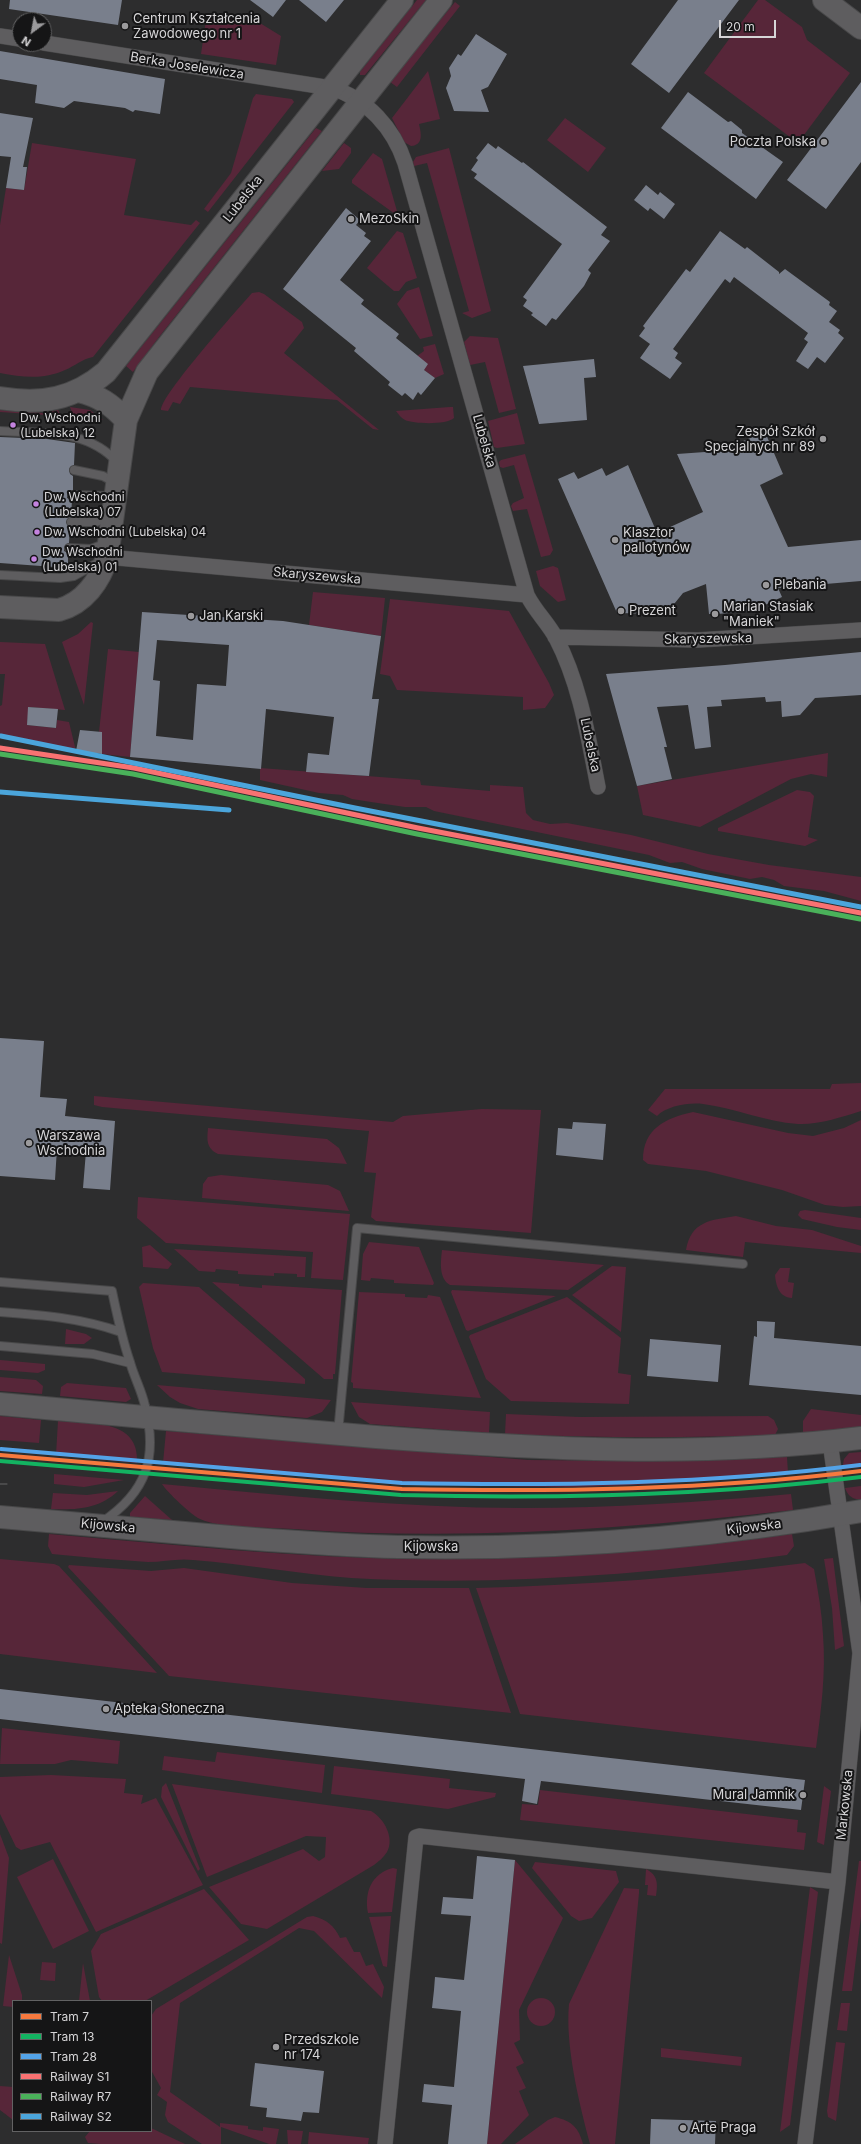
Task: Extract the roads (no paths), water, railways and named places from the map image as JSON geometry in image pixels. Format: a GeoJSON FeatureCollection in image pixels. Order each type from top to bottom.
{"type":"FeatureCollection","features":[{"type":"Feature","properties":{"kind":"street","name":"Lubelska"},"geometry":{"type":"LineString","coordinates":[[0,398],[41,401],[79,391],[106,372],[402,0]]}},
{"type":"Feature","properties":{"kind":"street"},"geometry":{"type":"LineString","coordinates":[[0,607],[47,610],[66,608],[90,590],[102,572],[108,549],[126,420],[147,372],[441,0]]}},
{"type":"Feature","properties":{"kind":"street"},"geometry":{"type":"LineString","coordinates":[[824,0],[861,28]]}},
{"type":"Feature","properties":{"kind":"street"},"geometry":{"type":"LineString","coordinates":[[0,36],[12,38]]}},
{"type":"Feature","properties":{"kind":"street","name":"Berka Joselewicza"},"geometry":{"type":"LineString","coordinates":[[52,44],[331,88],[340,91],[360,102]]}},
{"type":"Feature","properties":{"kind":"street","name":"Lubelska"},"geometry":{"type":"LineString","coordinates":[[360,102],[382,120],[390,132],[405,163],[527,595],[533,608],[555,637],[575,680],[598,787]]}},
{"type":"Feature","properties":{"kind":"street"},"geometry":{"type":"LineString","coordinates":[[79,391],[93,394],[104,400],[126,420]]}},
{"type":"Feature","properties":{"kind":"street","name":"Skaryszewska"},"geometry":{"type":"LineString","coordinates":[[108,549],[206,565],[527,595]]}},
{"type":"Feature","properties":{"kind":"street","name":"Skaryszewska"},"geometry":{"type":"LineString","coordinates":[[555,637],[698,640],[861,630]]}},
{"type":"Feature","properties":{"kind":"street"},"geometry":{"type":"LineString","coordinates":[[0,1404],[338,1434],[534,1448],[723,1448],[830,1442],[861,1438]]}},
{"type":"Feature","properties":{"kind":"street","name":"Markowska"},"geometry":{"type":"LineString","coordinates":[[805,2144],[838,1882],[860,1653],[851,1513],[830,1442]]}},
{"type":"Feature","properties":{"kind":"street","name":"Kijowska"},"geometry":{"type":"LineString","coordinates":[[0,1517],[335,1545],[467,1548],[552,1545],[636,1539],[721,1531],[851,1513]]}},
{"type":"Feature","properties":{"kind":"street"},"geometry":{"type":"LineString","coordinates":[[385,2144],[416,1837],[419,1836],[838,1882]]}},
{"type":"Feature","properties":{"kind":"lane"},"geometry":{"type":"LineString","coordinates":[[0,431],[77,437],[102,449],[118,480]]}},
{"type":"Feature","properties":{"kind":"lane"},"geometry":{"type":"LineString","coordinates":[[74,470],[118,480]]}},
{"type":"Feature","properties":{"kind":"lane"},"geometry":{"type":"LineString","coordinates":[[72,495],[106,496],[118,480]]}},
{"type":"Feature","properties":{"kind":"lane"},"geometry":{"type":"LineString","coordinates":[[71,522],[96,522],[113,514]]}},
{"type":"Feature","properties":{"kind":"lane"},"geometry":{"type":"LineString","coordinates":[[69,548],[108,549]]}},
{"type":"Feature","properties":{"kind":"lane"},"geometry":{"type":"LineString","coordinates":[[0,575],[60,578],[74,576],[108,549]]}},
{"type":"Feature","properties":{"kind":"lane"},"geometry":{"type":"LineString","coordinates":[[338,1434],[357,1228],[742,1264]]}},
{"type":"Feature","properties":{"kind":"lane"},"geometry":{"type":"LineString","coordinates":[[0,1282],[112,1291],[120,1332],[142,1395],[151,1447],[142,1482],[127,1503],[97,1526]]}},
{"type":"Feature","properties":{"kind":"lane"},"geometry":{"type":"LineString","coordinates":[[0,1312],[59,1317],[102,1326],[120,1332]]}},
{"type":"Feature","properties":{"kind":"lane"},"geometry":{"type":"LineString","coordinates":[[0,1346],[93,1354],[130,1363]]}},
{"type":"Feature","properties":{"kind":"tram line","name":"28"},"geometry":{"type":"LineString","coordinates":[[1,1449],[402,1483],[575,1484],[689,1480],[860,1465]]}},
{"type":"Feature","properties":{"kind":"tram line","name":"7"},"geometry":{"type":"LineString","coordinates":[[0,1455],[402,1489],[575,1490],[689,1486],[861,1471]]}},
{"type":"Feature","properties":{"kind":"tram line","name":"13"},"geometry":{"type":"LineString","coordinates":[[0,1461],[401,1495],[516,1497],[631,1495],[746,1488],[861,1477]]}},
{"type":"Feature","properties":{"kind":"tram line"},"geometry":{"type":"LineString","coordinates":[[0,1484],[7,1484]]}},
{"type":"Feature","properties":{"kind":"rail line","name":"S2"},"geometry":{"type":"LineString","coordinates":[[1,736],[355,808],[861,907]]}},
{"type":"Feature","properties":{"kind":"rail line","name":"S1"},"geometry":{"type":"LineString","coordinates":[[0,748],[134,768],[418,828],[861,913]]}},
{"type":"Feature","properties":{"kind":"rail line","name":"R7"},"geometry":{"type":"LineString","coordinates":[[0,754],[133,774],[417,834],[860,919]]}},
{"type":"Feature","properties":{"kind":"rail line","name":"S2"},"geometry":{"type":"LineString","coordinates":[[0,792],[229,810]]}},
{"type":"Feature","properties":{"kind":"place","name":"Centrum Kształcenia Zawodowego nr 1"},"geometry":{"type":"Point","coordinates":[125,26]}},
{"type":"Feature","properties":{"kind":"place","name":"Poczta Polska"},"geometry":{"type":"Point","coordinates":[824,142]}},
{"type":"Feature","properties":{"kind":"place","name":"MezoSkin"},"geometry":{"type":"Point","coordinates":[351,219]}},
{"type":"Feature","properties":{"kind":"place","name":"Dw. Wschodni (Lubelska) 12"},"geometry":{"type":"Point","coordinates":[13,425]}},
{"type":"Feature","properties":{"kind":"place","name":"Zespół Szkół Specjalnych nr 89"},"geometry":{"type":"Point","coordinates":[823,439]}},
{"type":"Feature","properties":{"kind":"place","name":"Dw. Wschodni (Lubelska) 07"},"geometry":{"type":"Point","coordinates":[36,504]}},
{"type":"Feature","properties":{"kind":"place","name":"Dw. Wschodni (Lubelska) 04"},"geometry":{"type":"Point","coordinates":[37,532]}},
{"type":"Feature","properties":{"kind":"place","name":"Klasztor pallotynów"},"geometry":{"type":"Point","coordinates":[615,540]}},
{"type":"Feature","properties":{"kind":"place","name":"Dw. Wschodni (Lubelska) 01"},"geometry":{"type":"Point","coordinates":[34,559]}},
{"type":"Feature","properties":{"kind":"place","name":"Plebania"},"geometry":{"type":"Point","coordinates":[766,585]}},
{"type":"Feature","properties":{"kind":"place","name":"Prezent"},"geometry":{"type":"Point","coordinates":[621,611]}},
{"type":"Feature","properties":{"kind":"place","name":"Marian Stasiak \"Maniek\""},"geometry":{"type":"Point","coordinates":[715,614]}},
{"type":"Feature","properties":{"kind":"place","name":"Jan Karski"},"geometry":{"type":"Point","coordinates":[191,616]}},
{"type":"Feature","properties":{"kind":"place","name":"Warszawa Wschodnia"},"geometry":{"type":"Point","coordinates":[29,1143]}},
{"type":"Feature","properties":{"kind":"place","name":"Apteka Słoneczna"},"geometry":{"type":"Point","coordinates":[106,1709]}},
{"type":"Feature","properties":{"kind":"place","name":"Mural Jamnik"},"geometry":{"type":"Point","coordinates":[803,1795]}},
{"type":"Feature","properties":{"kind":"place","name":"Przedszkole nr 174"},"geometry":{"type":"Point","coordinates":[276,2047]}},
{"type":"Feature","properties":{"kind":"place","name":"Arte Praga"},"geometry":{"type":"Point","coordinates":[683,2128]}}]}
